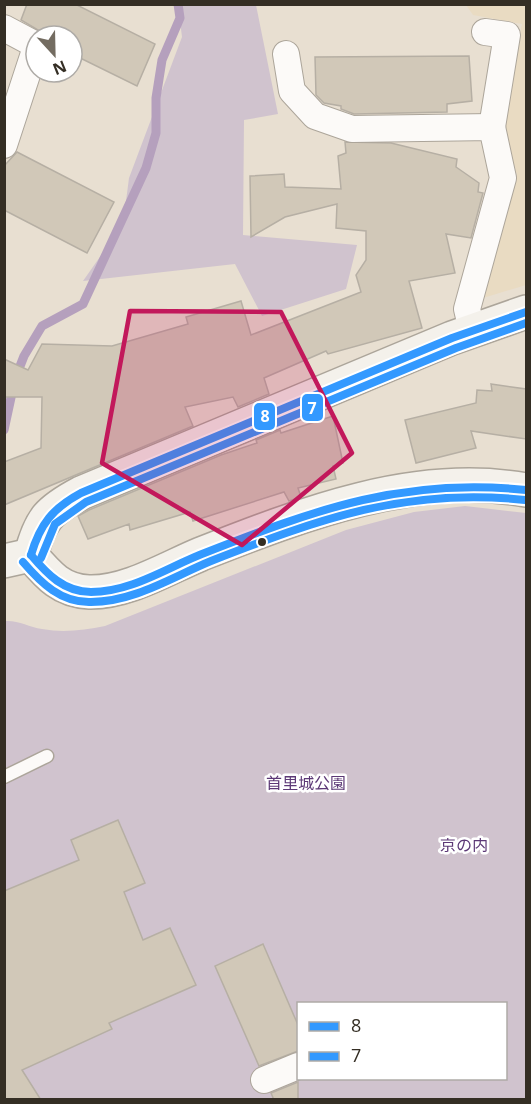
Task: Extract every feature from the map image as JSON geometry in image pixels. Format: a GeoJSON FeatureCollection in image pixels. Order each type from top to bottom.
{"type":"FeatureCollection","features":[{"type":"Feature","properties":{"kind":"street"},"geometry":{"type":"LineString","coordinates":[[4,28],[24,39]]}},
{"type":"Feature","properties":{"kind":"street"},"geometry":{"type":"LineString","coordinates":[[472,330],[467,309],[503,178],[492,127],[507,35],[485,32]]}},
{"type":"Feature","properties":{"kind":"street"},"geometry":{"type":"LineString","coordinates":[[285,54],[292,91],[315,116],[352,129],[492,127]]}},
{"type":"Feature","properties":{"kind":"street"},"geometry":{"type":"LineString","coordinates":[[4,145],[24,83]]}},
{"type":"Feature","properties":{"kind":"street"},"geometry":{"type":"LineString","coordinates":[[526,312],[472,330],[81,493],[54,508],[18,558],[53,580],[76,591],[105,591],[248,536],[371,497],[451,484],[526,490]]}},
{"type":"Feature","properties":{"kind":"street"},"geometry":{"type":"LineString","coordinates":[[264,1080],[297,1066]]}},
{"type":"Feature","properties":{"kind":"lane"},"geometry":{"type":"LineString","coordinates":[[4,777],[47,756]]}},
{"type":"Feature","properties":{"kind":"highlighted area"},"geometry":{"type":"Polygon","coordinates":[[[130,311],[281,312],[352,453],[242,545],[102,463],[130,311]]]}},
{"type":"Feature","properties":{"kind":"shaded area"},"geometry":{"type":"Polygon","coordinates":[[[466,5],[526,5],[526,285],[483,298],[517,175],[501,115],[522,24],[473,15],[466,5]]]}},
{"type":"Feature","properties":{"kind":"green space"},"geometry":{"type":"Polygon","coordinates":[[[178,5],[256,5],[278,114],[244,120],[243,235],[357,245],[346,289],[262,316],[235,264],[83,281],[123,224],[129,178],[182,37],[178,5]]]}},
{"type":"Feature","properties":{"kind":"green space","name":"首里城公園"},"geometry":{"type":"Polygon","coordinates":[[[465,506],[526,513],[526,1099],[5,1099],[5,621],[58,631],[105,626],[346,530],[414,512],[465,506]]]}},
{"type":"Feature","properties":{"kind":"building"},"geometry":{"type":"Polygon","coordinates":[[[27,4],[75,4],[155,44],[137,86],[84,60],[84,24],[28,24],[21,20],[27,4]]]}},
{"type":"Feature","properties":{"kind":"building"},"geometry":{"type":"Polygon","coordinates":[[[469,56],[472,101],[447,104],[447,112],[354,114],[341,109],[341,106],[324,103],[316,95],[315,57],[469,56]]]}},
{"type":"Feature","properties":{"kind":"building"},"geometry":{"type":"Polygon","coordinates":[[[345,142],[391,143],[457,159],[456,167],[479,183],[478,192],[483,193],[471,238],[446,234],[455,273],[409,281],[422,328],[328,354],[326,351],[264,378],[269,394],[238,407],[233,397],[185,407],[193,426],[4,505],[4,462],[41,448],[42,397],[4,397],[4,359],[28,370],[42,344],[112,346],[188,324],[186,317],[241,301],[251,335],[361,292],[356,275],[366,260],[366,231],[336,228],[337,204],[285,217],[251,237],[250,176],[284,174],[285,187],[341,189],[338,156],[346,153],[345,142]]]}},
{"type":"Feature","properties":{"kind":"building"},"geometry":{"type":"Polygon","coordinates":[[[17,152],[114,202],[87,253],[4,210],[4,166],[17,152]]]}},
{"type":"Feature","properties":{"kind":"building"},"geometry":{"type":"Polygon","coordinates":[[[491,384],[526,389],[526,439],[471,431],[476,448],[416,463],[405,420],[476,403],[477,390],[492,391],[491,384]]]}},
{"type":"Feature","properties":{"kind":"building"},"geometry":{"type":"Polygon","coordinates":[[[333,416],[343,463],[333,466],[336,479],[298,488],[301,497],[289,501],[284,492],[193,521],[190,512],[130,530],[129,524],[88,539],[78,516],[89,510],[221,455],[257,443],[256,440],[280,430],[281,433],[333,416]]]}},
{"type":"Feature","properties":{"kind":"building"},"geometry":{"type":"Polygon","coordinates":[[[118,820],[145,883],[124,892],[143,940],[170,928],[196,985],[109,1023],[112,1029],[22,1070],[41,1100],[4,1100],[4,891],[79,860],[71,840],[118,820]]]}},
{"type":"Feature","properties":{"kind":"building"},"geometry":{"type":"Polygon","coordinates":[[[263,944],[297,1023],[297,1051],[259,1066],[215,966],[263,944]]]}},
{"type":"Feature","properties":{"kind":"building"},"geometry":{"type":"Polygon","coordinates":[[[298,1082],[298,1100],[274,1100],[271,1093],[298,1082]]]}},
{"type":"Feature","properties":{"kind":"waterway"},"geometry":{"type":"LineString","coordinates":[[4,430],[15,379],[24,356],[42,326],[83,304],[146,168],[156,133],[156,98],[162,60],[180,18],[178,4]]}},
{"type":"Feature","properties":{"kind":"transit line","name":"8"},"geometry":{"type":"LineString","coordinates":[[31,555],[39,534],[49,518],[55,511],[81,493],[452,338],[526,312]]}},
{"type":"Feature","properties":{"kind":"transit line","name":"7"},"geometry":{"type":"LineString","coordinates":[[41,558],[55,524],[86,502],[456,348],[526,323]]}},
{"type":"Feature","properties":{"kind":"transit line","name":"8"},"geometry":{"type":"LineString","coordinates":[[31,555],[57,581],[72,589],[91,592],[106,591],[136,583],[207,552],[286,522],[363,500],[441,488],[482,487],[526,490]]}},
{"type":"Feature","properties":{"kind":"transit line","name":"7"},"geometry":{"type":"LineString","coordinates":[[23,562],[45,584],[61,595],[80,601],[107,601],[152,588],[211,561],[289,532],[364,510],[441,498],[482,497],[525,500]]}},
{"type":"Feature","properties":{"kind":"park label","name":"京の内"},"geometry":{"type":"Point","coordinates":[464,845]}}]}
